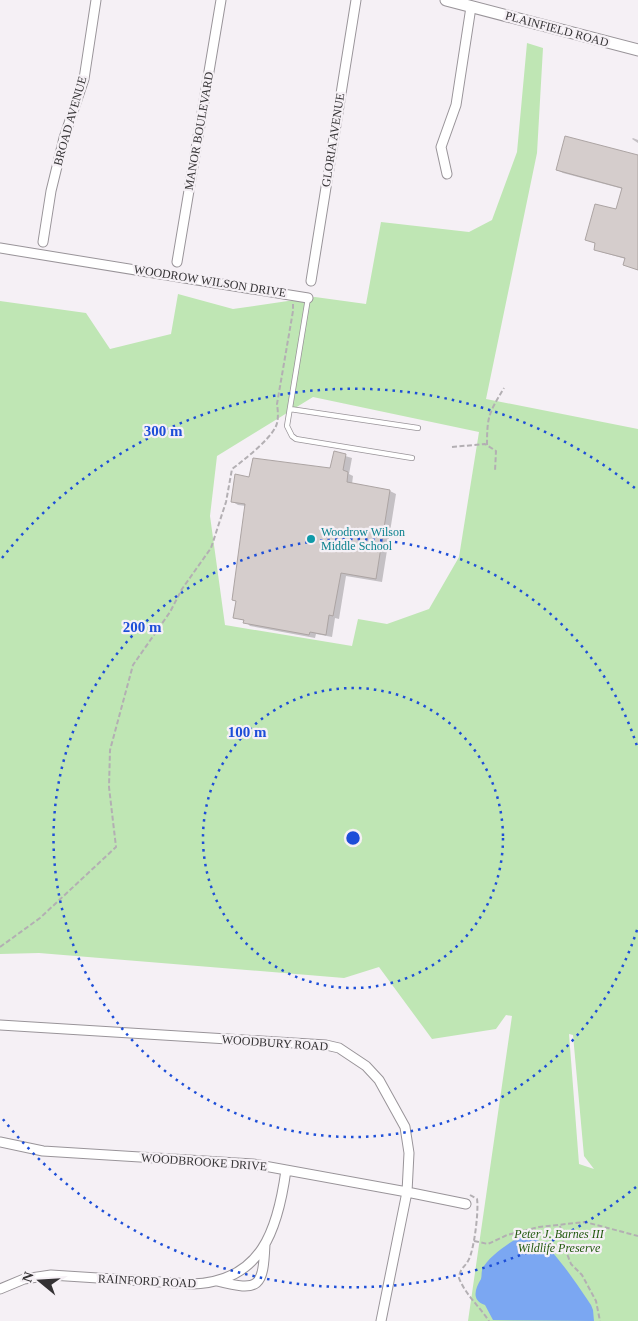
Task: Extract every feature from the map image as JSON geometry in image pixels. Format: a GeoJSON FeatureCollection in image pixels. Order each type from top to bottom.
{"type":"FeatureCollection","features":[{"type":"Feature","properties":{"kind":"street","name":"BROAD AVENUE"},"geometry":{"type":"LineString","coordinates":[[43,242],[50,191],[64,138],[84,79],[96,0]]}},
{"type":"Feature","properties":{"kind":"street","name":"MANOR BOULEVARD"},"geometry":{"type":"LineString","coordinates":[[177,262],[221,0]]}},
{"type":"Feature","properties":{"kind":"street","name":"GLORIA AVENUE"},"geometry":{"type":"LineString","coordinates":[[311,281],[356,0]]}},
{"type":"Feature","properties":{"kind":"street","name":"PLAINFIELD ROAD"},"geometry":{"type":"LineString","coordinates":[[446,0],[638,50]]}},
{"type":"Feature","properties":{"kind":"street"},"geometry":{"type":"LineString","coordinates":[[447,174],[442,147],[456,105],[471,7]]}},
{"type":"Feature","properties":{"kind":"street","name":"WOODROW WILSON DRIVE"},"geometry":{"type":"LineString","coordinates":[[0,248],[308,298]]}},
{"type":"Feature","properties":{"kind":"street","name":"WOODBURY ROAD"},"geometry":{"type":"LineString","coordinates":[[0,1025],[326,1045],[339,1048],[366,1066],[379,1080],[404,1127],[409,1153],[407,1192],[381,1321]]}},
{"type":"Feature","properties":{"kind":"street","name":"WOODBROOKE DRIVE"},"geometry":{"type":"LineString","coordinates":[[0,1142],[43,1151],[253,1164],[466,1204]]}},
{"type":"Feature","properties":{"kind":"street","name":"RAINFORD ROAD"},"geometry":{"type":"LineString","coordinates":[[0,1289],[24,1279],[51,1275],[192,1284],[210,1283],[227,1278],[247,1266],[266,1244],[278,1213],[286,1170]]}},
{"type":"Feature","properties":{"kind":"street"},"geometry":{"type":"LineString","coordinates":[[216,1281],[245,1286],[257,1282],[264,1272],[266,1244]]}},
{"type":"Feature","properties":{"kind":"lane","name":"WOODROW WILSON DRIVE"},"geometry":{"type":"LineString","coordinates":[[308,298],[288,426],[292,436],[296,439],[412,458]]}},
{"type":"Feature","properties":{"kind":"lane"},"geometry":{"type":"LineString","coordinates":[[290,409],[418,428]]}},
{"type":"Feature","properties":{"kind":"path"},"geometry":{"type":"LineString","coordinates":[[0,947],[40,918],[116,847],[109,787],[110,750],[133,665],[170,612],[182,588],[211,548],[226,502],[232,469],[251,454],[276,427],[277,404],[295,296]]}},
{"type":"Feature","properties":{"kind":"path"},"geometry":{"type":"LineString","coordinates":[[487,446],[487,422],[490,411],[504,388]]}},
{"type":"Feature","properties":{"kind":"path"},"geometry":{"type":"LineString","coordinates":[[452,447],[485,444],[496,451],[495,471]]}},
{"type":"Feature","properties":{"kind":"path"},"geometry":{"type":"LineString","coordinates":[[466,1204],[470,1195],[477,1199],[477,1218],[474,1241],[468,1261],[462,1267],[459,1278],[466,1292],[489,1321]]}},
{"type":"Feature","properties":{"kind":"path"},"geometry":{"type":"LineString","coordinates":[[474,1241],[488,1244],[507,1235],[539,1227],[585,1222],[638,1236]]}},
{"type":"Feature","properties":{"kind":"path"},"geometry":{"type":"LineString","coordinates":[[560,1225],[564,1246],[571,1264],[582,1275],[596,1302],[600,1321]]}},
{"type":"Feature","properties":{"kind":"green space","name":"Peter J. Barnes III Wildlife Preserve"},"geometry":{"type":"Polygon","coordinates":[[[527,43],[543,48],[537,153],[486,399],[638,429],[638,1321],[468,1321],[512,1016],[506,1015],[496,1029],[432,1039],[379,967],[344,978],[39,953],[0,954],[0,301],[86,313],[110,349],[171,334],[178,294],[233,309],[315,297],[366,304],[381,222],[469,232],[492,220],[517,152],[527,43]],[[313,397],[217,456],[210,516],[225,625],[352,646],[358,619],[387,624],[429,609],[459,557],[479,432],[313,397]],[[569,1034],[579,1164],[594,1169],[584,1156],[573,1035],[569,1034]]]}},
{"type":"Feature","properties":{"kind":"water"},"geometry":{"type":"Polygon","coordinates":[[[522,1236],[539,1241],[554,1254],[591,1305],[594,1321],[493,1320],[485,1305],[476,1297],[482,1269],[506,1245],[522,1236]]]}},
{"type":"Feature","properties":{"kind":"building"},"geometry":{"type":"Polygon","coordinates":[[[565,136],[638,155],[638,270],[623,265],[625,258],[594,250],[595,243],[585,240],[595,204],[616,209],[622,188],[556,170],[565,136]]]}},
{"type":"Feature","properties":{"kind":"building","name":"Woodrow Wilson Middle School"},"geometry":{"type":"Polygon","coordinates":[[[334,451],[346,454],[343,470],[348,472],[347,482],[390,490],[376,579],[341,573],[333,616],[329,615],[326,635],[310,632],[309,635],[243,623],[244,620],[233,618],[236,601],[232,600],[245,504],[231,502],[235,474],[249,477],[253,458],[330,468],[334,451]]]}},
{"type":"Feature","properties":{"kind":"place","name":"Woodrow Wilson Middle School"},"geometry":{"type":"Point","coordinates":[311,539]}}]}
